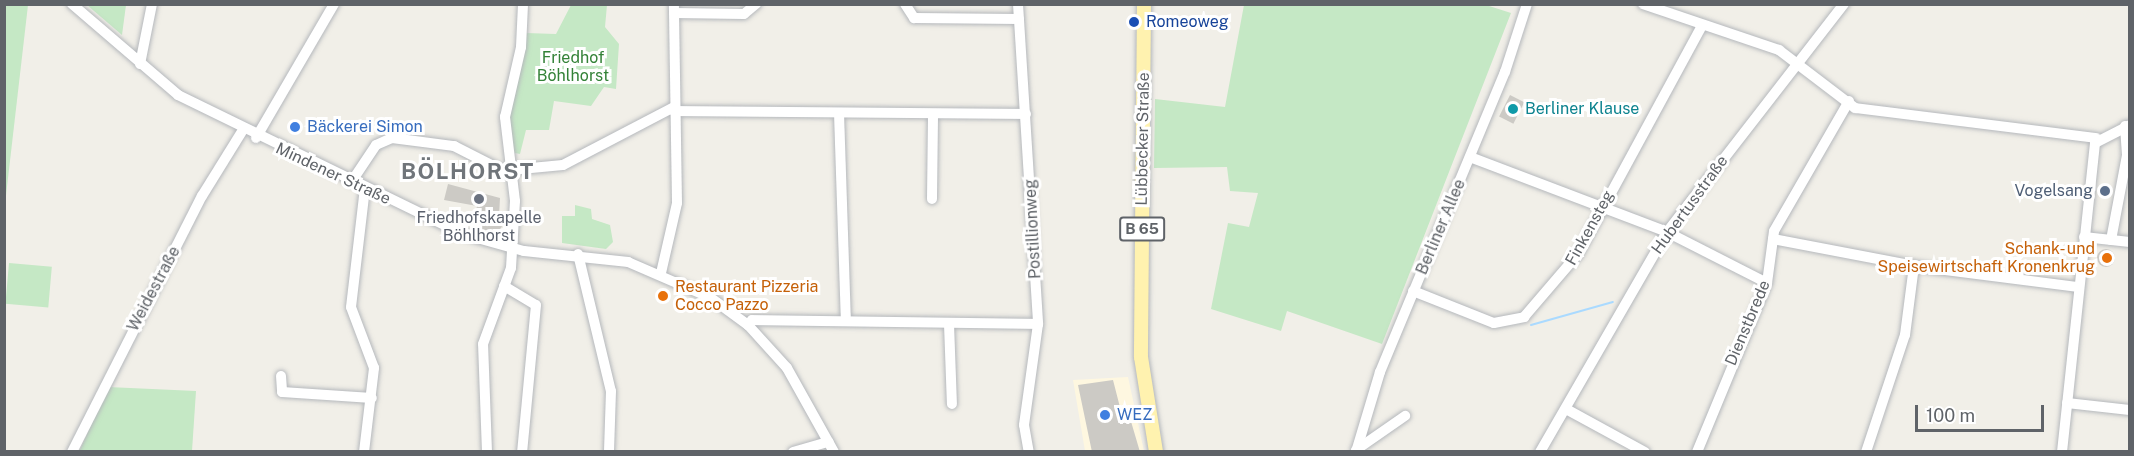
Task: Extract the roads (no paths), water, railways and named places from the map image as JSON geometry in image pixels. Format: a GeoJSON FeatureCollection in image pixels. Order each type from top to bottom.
{"type":"FeatureCollection","features":[{"type":"Feature","properties":{"kind":"main road","name":"Lübbecker Straße"},"geometry":{"type":"LineString","coordinates":[[1144,4],[1142,357],[1156,452]]}},
{"type":"Feature","properties":{"kind":"street","name":"Mindener Straße"},"geometry":{"type":"LineString","coordinates":[[72,4],[178,95],[256,138],[463,234],[513,249],[578,254],[662,273],[748,325],[787,368],[831,447]]}},
{"type":"Feature","properties":{"kind":"street"},"geometry":{"type":"LineString","coordinates":[[140,64],[152,4]]}},
{"type":"Feature","properties":{"kind":"street"},"geometry":{"type":"LineString","coordinates":[[256,138],[334,4]]}},
{"type":"Feature","properties":{"kind":"street"},"geometry":{"type":"LineString","coordinates":[[487,452],[483,344],[504,286],[513,249],[511,173],[505,117],[521,47],[523,4]]}},
{"type":"Feature","properties":{"kind":"street"},"geometry":{"type":"LineString","coordinates":[[662,273],[676,220],[674,9],[744,14],[756,4]]}},
{"type":"Feature","properties":{"kind":"street"},"geometry":{"type":"LineString","coordinates":[[905,4],[914,18],[1019,19]]}},
{"type":"Feature","properties":{"kind":"street","name":"Postillionweg"},"geometry":{"type":"LineString","coordinates":[[1018,4],[1038,324],[1024,425],[1029,452]]}},
{"type":"Feature","properties":{"kind":"street","name":"Berliner Allee"},"geometry":{"type":"LineString","coordinates":[[1356,451],[1365,412],[1470,157],[1527,4]]}},
{"type":"Feature","properties":{"kind":"street"},"geometry":{"type":"LineString","coordinates":[[1643,4],[1701,27],[1779,50],[1849,101],[1855,108],[2096,138],[2127,126],[2127,155],[2111,240]]}},
{"type":"Feature","properties":{"kind":"street","name":"Hubertusstraße"},"geometry":{"type":"LineString","coordinates":[[1540,452],[1667,232],[1844,4]]}},
{"type":"Feature","properties":{"kind":"street","name":"Finkensteg"},"geometry":{"type":"LineString","coordinates":[[1413,291],[1494,323],[1515,321],[1562,277],[1603,207],[1701,27]]}},
{"type":"Feature","properties":{"kind":"street","name":"Dienstbrede"},"geometry":{"type":"LineString","coordinates":[[1697,452],[1767,283],[1773,239],[1849,101]]}},
{"type":"Feature","properties":{"kind":"street"},"geometry":{"type":"LineString","coordinates":[[352,181],[376,145],[392,138],[454,146],[511,173],[563,165],[674,109],[1026,114]]}},
{"type":"Feature","properties":{"kind":"street"},"geometry":{"type":"LineString","coordinates":[[839,113],[846,320]]}},
{"type":"Feature","properties":{"kind":"street"},"geometry":{"type":"LineString","coordinates":[[932,199],[933,114]]}},
{"type":"Feature","properties":{"kind":"street","name":"Weidestraße"},"geometry":{"type":"LineString","coordinates":[[72,452],[202,196],[243,130]]}},
{"type":"Feature","properties":{"kind":"street"},"geometry":{"type":"LineString","coordinates":[[2062,452],[2077,287],[2096,138]]}},
{"type":"Feature","properties":{"kind":"street"},"geometry":{"type":"LineString","coordinates":[[1470,157],[1667,232],[1767,283]]}},
{"type":"Feature","properties":{"kind":"street"},"geometry":{"type":"LineString","coordinates":[[364,452],[374,368],[351,308],[365,188]]}},
{"type":"Feature","properties":{"kind":"street"},"geometry":{"type":"LineString","coordinates":[[2084,237],[2130,242]]}},
{"type":"Feature","properties":{"kind":"street"},"geometry":{"type":"LineString","coordinates":[[1773,239],[1914,266],[2077,287]]}},
{"type":"Feature","properties":{"kind":"street"},"geometry":{"type":"LineString","coordinates":[[578,254],[611,391],[609,452]]}},
{"type":"Feature","properties":{"kind":"street"},"geometry":{"type":"LineString","coordinates":[[1866,452],[1905,335],[1914,266]]}},
{"type":"Feature","properties":{"kind":"street"},"geometry":{"type":"LineString","coordinates":[[504,286],[536,305],[522,452]]}},
{"type":"Feature","properties":{"kind":"street"},"geometry":{"type":"LineString","coordinates":[[748,325],[752,320],[1038,324]]}},
{"type":"Feature","properties":{"kind":"street"},"geometry":{"type":"LineString","coordinates":[[949,324],[952,404]]}},
{"type":"Feature","properties":{"kind":"street"},"geometry":{"type":"LineString","coordinates":[[281,376],[282,392],[372,398]]}},
{"type":"Feature","properties":{"kind":"street"},"geometry":{"type":"LineString","coordinates":[[2067,404],[2130,410]]}},
{"type":"Feature","properties":{"kind":"street"},"geometry":{"type":"LineString","coordinates":[[1566,409],[1645,452]]}},
{"type":"Feature","properties":{"kind":"street","name":"Berliner Allee"},"geometry":{"type":"LineString","coordinates":[[1356,451],[1405,416]]}},
{"type":"Feature","properties":{"kind":"street"},"geometry":{"type":"LineString","coordinates":[[793,452],[831,447]]}},
{"type":"Feature","properties":{"kind":"waterway"},"geometry":{"type":"LineString","coordinates":[[1531,325],[1613,302]]}},
{"type":"Feature","properties":{"kind":"place","name":"Romeoweg"},"geometry":{"type":"Point","coordinates":[1134,22]}},
{"type":"Feature","properties":{"kind":"place","name":"Berliner Klause"},"geometry":{"type":"Point","coordinates":[1513,109]}},
{"type":"Feature","properties":{"kind":"place","name":"Bäckerei Simon"},"geometry":{"type":"Point","coordinates":[295,127]}},
{"type":"Feature","properties":{"kind":"place","name":"Vogelsang"},"geometry":{"type":"Point","coordinates":[2105,191]}},
{"type":"Feature","properties":{"kind":"place","name":"Friedhofskapelle Böhlhorst"},"geometry":{"type":"Point","coordinates":[479,199]}},
{"type":"Feature","properties":{"kind":"place","name":"Schank- und Speisewirtschaft Kronenkrug"},"geometry":{"type":"Point","coordinates":[2107,258]}},
{"type":"Feature","properties":{"kind":"place","name":"Restaurant Pizzeria Cocco Pazzo"},"geometry":{"type":"Point","coordinates":[663,296]}},
{"type":"Feature","properties":{"kind":"place","name":"WEZ"},"geometry":{"type":"Point","coordinates":[1105,415]}},
{"type":"Feature","properties":{"kind":"district","name":"BÖLHORST"},"geometry":{"type":"Point","coordinates":[468,172]}},
{"type":"Feature","properties":{"kind":"park label","name":"Friedhof Böhlhorst"},"geometry":{"type":"Point","coordinates":[573,67]}}]}
